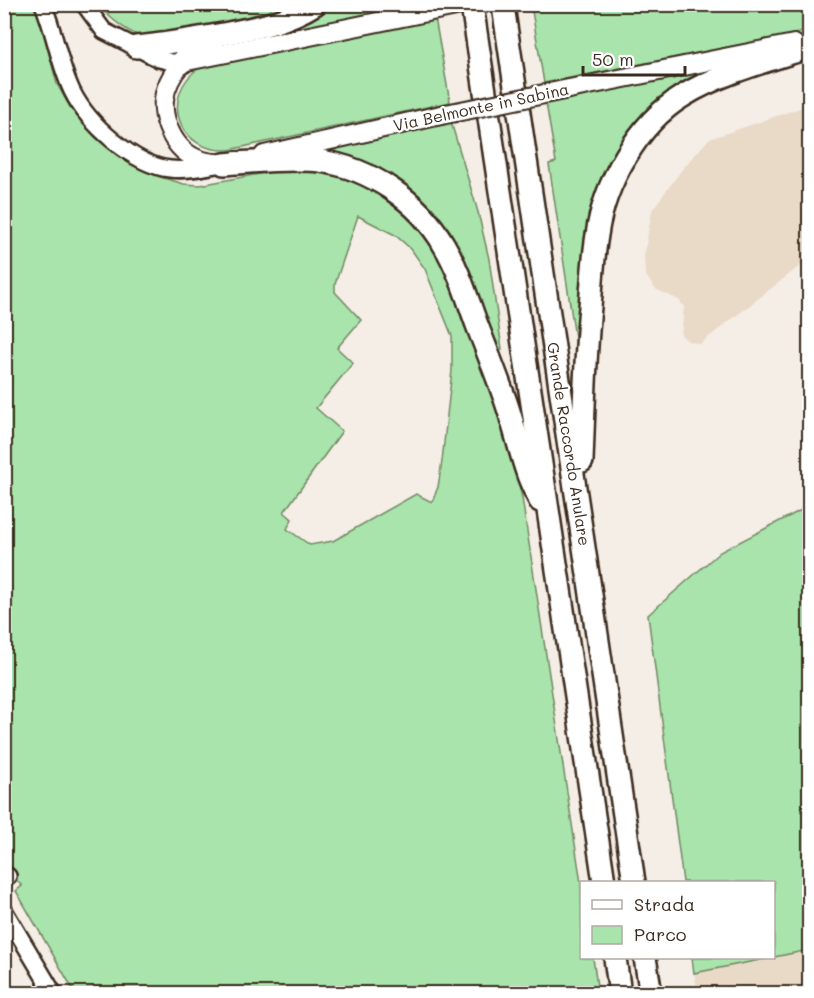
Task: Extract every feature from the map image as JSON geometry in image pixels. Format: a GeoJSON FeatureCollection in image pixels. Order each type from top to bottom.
{"type":"FeatureCollection","features":[{"type":"Feature","properties":{"kind":"highway"},"geometry":{"type":"LineString","coordinates":[[136,47],[254,28],[286,19],[315,4]]}},
{"type":"Feature","properties":{"kind":"highway","name":"Grande Raccordo Anulare"},"geometry":{"type":"LineString","coordinates":[[503,6],[634,881]]}},
{"type":"Feature","properties":{"kind":"highway","name":"Grande Raccordo Anulare"},"geometry":{"type":"LineString","coordinates":[[470,8],[490,116],[604,881]]}},
{"type":"Feature","properties":{"kind":"highway"},"geometry":{"type":"LineString","coordinates":[[182,62],[190,53],[254,28]]}},
{"type":"Feature","properties":{"kind":"highway"},"geometry":{"type":"LineString","coordinates":[[580,513],[586,347],[597,234],[602,209],[614,179],[650,123],[683,96],[727,76],[810,46]]}},
{"type":"Feature","properties":{"kind":"highway"},"geometry":{"type":"LineString","coordinates":[[224,164],[320,161],[341,166],[361,173],[395,191],[422,215],[445,246],[459,277],[506,403],[528,474],[550,525]]}},
{"type":"Feature","properties":{"kind":"highway"},"geometry":{"type":"LineString","coordinates":[[615,959],[620,993]]}},
{"type":"Feature","properties":{"kind":"highway"},"geometry":{"type":"LineString","coordinates":[[645,959],[651,993]]}},
{"type":"Feature","properties":{"kind":"main road"},"geometry":{"type":"LineString","coordinates":[[182,62],[433,11],[470,8]]}},
{"type":"Feature","properties":{"kind":"main road","name":"Via Belmonte in Sabina"},"geometry":{"type":"LineString","coordinates":[[182,62],[168,84],[165,94],[167,125],[176,144],[184,152],[200,160],[224,164],[441,115],[810,42]]}},
{"type":"Feature","properties":{"kind":"street","name":"Via Belmonte in Sabina"},"geometry":{"type":"LineString","coordinates":[[43,4],[72,92],[79,105],[105,134],[128,151],[158,167],[180,170],[224,164]]}},
{"type":"Feature","properties":{"kind":"street"},"geometry":{"type":"LineString","coordinates":[[84,4],[104,31],[165,61],[182,62]]}},
{"type":"Feature","properties":{"kind":"street"},"geometry":{"type":"LineString","coordinates":[[4,910],[54,993]]}},
{"type":"Feature","properties":{"kind":"shaded area"},"geometry":{"type":"Polygon","coordinates":[[[809,105],[809,259],[700,344],[688,341],[681,335],[684,307],[679,300],[655,289],[645,274],[644,256],[652,210],[683,168],[709,139],[809,105]]]}},
{"type":"Feature","properties":{"kind":"shaded area"},"geometry":{"type":"Polygon","coordinates":[[[809,950],[809,993],[698,993],[694,973],[764,959],[775,959],[775,957],[809,950]]]}},
{"type":"Feature","properties":{"kind":"green space"},"geometry":{"type":"Polygon","coordinates":[[[4,5],[34,6],[57,84],[71,109],[96,138],[125,160],[157,176],[184,184],[200,185],[292,168],[329,172],[359,179],[407,209],[447,261],[508,433],[522,498],[581,881],[580,959],[593,959],[598,993],[75,993],[16,891],[22,886],[5,869],[4,5]],[[358,216],[335,284],[335,292],[361,320],[337,348],[353,363],[316,408],[342,431],[284,512],[292,519],[287,529],[310,545],[333,541],[416,494],[432,502],[438,487],[452,370],[452,336],[425,269],[411,249],[395,235],[358,216]]]}},
{"type":"Feature","properties":{"kind":"green space"},"geometry":{"type":"Polygon","coordinates":[[[98,5],[297,5],[274,14],[146,38],[120,25],[98,5]]]}},
{"type":"Feature","properties":{"kind":"green space"},"geometry":{"type":"Polygon","coordinates":[[[327,5],[408,5],[292,31],[290,28],[327,5]]]}},
{"type":"Feature","properties":{"kind":"green space"},"geometry":{"type":"Polygon","coordinates":[[[531,5],[809,5],[809,31],[544,83],[531,5]]]}},
{"type":"Feature","properties":{"kind":"green space"},"geometry":{"type":"Polygon","coordinates":[[[435,18],[450,102],[229,150],[211,148],[197,142],[186,133],[180,120],[177,107],[180,93],[187,79],[200,67],[435,18]]]}},
{"type":"Feature","properties":{"kind":"green space"},"geometry":{"type":"Polygon","coordinates":[[[724,67],[620,153],[577,351],[549,164],[556,162],[546,103],[724,67]]]}},
{"type":"Feature","properties":{"kind":"green space"},"geometry":{"type":"Polygon","coordinates":[[[451,122],[478,212],[489,259],[502,349],[498,350],[464,260],[447,231],[424,205],[301,152],[451,122]]]}},
{"type":"Feature","properties":{"kind":"green space"},"geometry":{"type":"Polygon","coordinates":[[[809,506],[809,950],[775,957],[775,881],[683,881],[648,615],[720,552],[809,506]]]}},
{"type":"Feature","properties":{"kind":"green space"},"geometry":{"type":"Polygon","coordinates":[[[692,959],[765,959],[694,973],[692,959]]]}}]}
